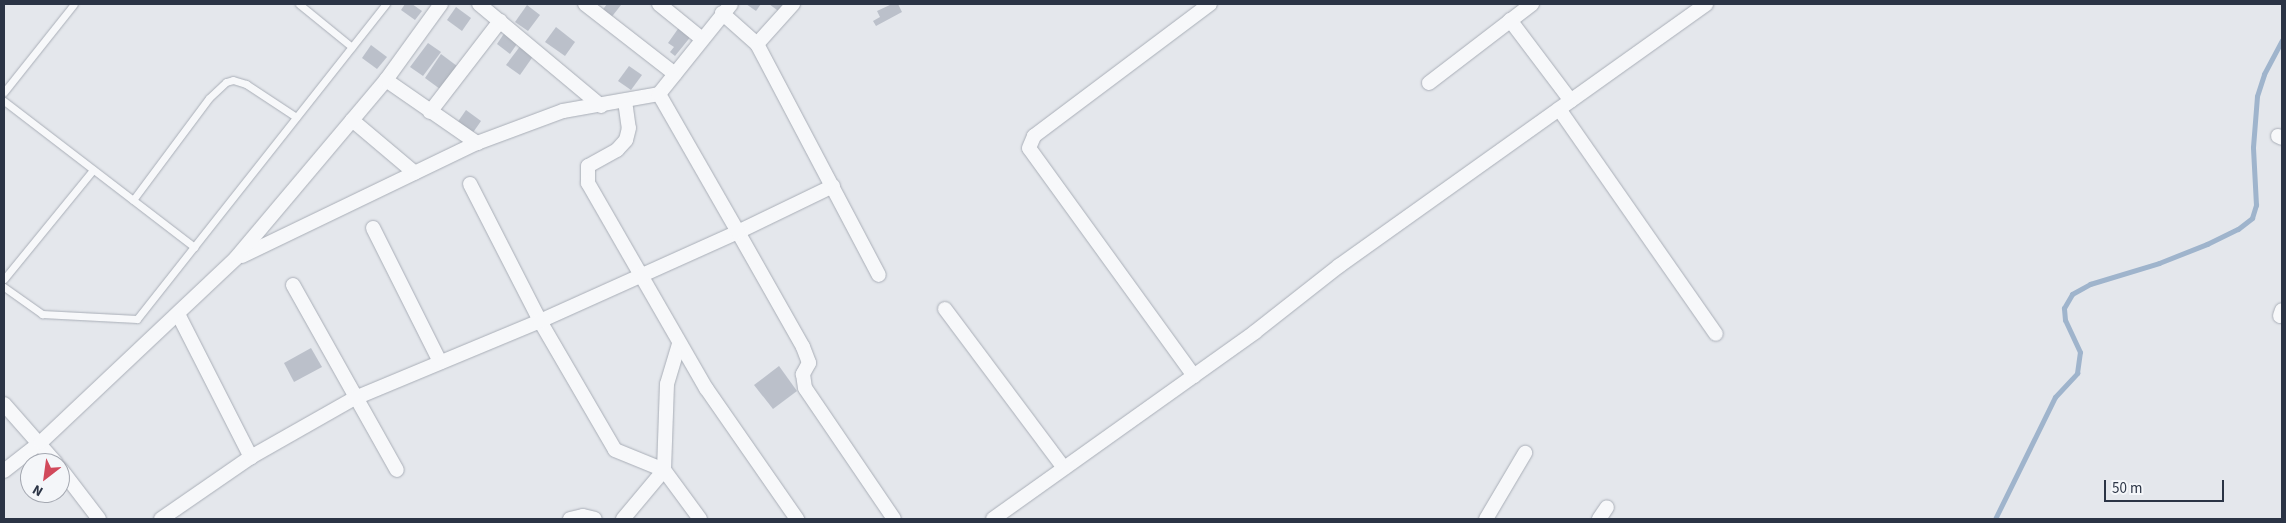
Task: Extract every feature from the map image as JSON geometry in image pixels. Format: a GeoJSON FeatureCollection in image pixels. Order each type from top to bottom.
{"type":"FeatureCollection","features":[{"type":"Feature","properties":{"kind":"street"},"geometry":{"type":"LineString","coordinates":[[4,471],[41,442],[236,258],[386,80],[442,4]]}},
{"type":"Feature","properties":{"kind":"street"},"geometry":{"type":"LineString","coordinates":[[479,4],[601,106]]}},
{"type":"Feature","properties":{"kind":"street"},"geometry":{"type":"LineString","coordinates":[[585,4],[675,74]]}},
{"type":"Feature","properties":{"kind":"street"},"geometry":{"type":"LineString","coordinates":[[659,4],[702,39]]}},
{"type":"Feature","properties":{"kind":"street"},"geometry":{"type":"LineString","coordinates":[[757,44],[793,4]]}},
{"type":"Feature","properties":{"kind":"street"},"geometry":{"type":"LineString","coordinates":[[1194,376],[1030,148],[1034,136],[1196,8],[1210,4]]}},
{"type":"Feature","properties":{"kind":"street"},"geometry":{"type":"LineString","coordinates":[[1429,83],[1532,4]]}},
{"type":"Feature","properties":{"kind":"street"},"geometry":{"type":"LineString","coordinates":[[993,519],[1062,467],[1194,376],[1339,266],[1706,4]]}},
{"type":"Feature","properties":{"kind":"street"},"geometry":{"type":"LineString","coordinates":[[236,258],[477,143],[563,111],[601,106],[660,94],[727,8],[757,44],[879,275]]}},
{"type":"Feature","properties":{"kind":"street"},"geometry":{"type":"LineString","coordinates":[[1510,20],[1571,101]]}},
{"type":"Feature","properties":{"kind":"street"},"geometry":{"type":"LineString","coordinates":[[430,112],[500,21]]}},
{"type":"Feature","properties":{"kind":"street"},"geometry":{"type":"LineString","coordinates":[[386,80],[477,143]]}},
{"type":"Feature","properties":{"kind":"street"},"geometry":{"type":"LineString","coordinates":[[660,94],[803,346],[809,363],[803,374],[805,388],[894,519]]}},
{"type":"Feature","properties":{"kind":"street"},"geometry":{"type":"LineString","coordinates":[[625,101],[629,128],[626,140],[617,150],[588,166],[586,174],[588,183],[679,344],[797,519]]}},
{"type":"Feature","properties":{"kind":"street"},"geometry":{"type":"LineString","coordinates":[[1559,110],[1716,334]]}},
{"type":"Feature","properties":{"kind":"street"},"geometry":{"type":"LineString","coordinates":[[352,120],[416,173]]}},
{"type":"Feature","properties":{"kind":"street"},"geometry":{"type":"LineString","coordinates":[[470,184],[540,321],[615,450],[664,470],[700,519]]}},
{"type":"Feature","properties":{"kind":"street"},"geometry":{"type":"LineString","coordinates":[[161,519],[251,457],[355,398],[540,321],[738,232],[833,186]]}},
{"type":"Feature","properties":{"kind":"street"},"geometry":{"type":"LineString","coordinates":[[373,228],[440,362]]}},
{"type":"Feature","properties":{"kind":"street"},"geometry":{"type":"LineString","coordinates":[[293,285],[397,470]]}},
{"type":"Feature","properties":{"kind":"street"},"geometry":{"type":"LineString","coordinates":[[945,310],[1062,467]]}},
{"type":"Feature","properties":{"kind":"street"},"geometry":{"type":"LineString","coordinates":[[178,314],[251,457]]}},
{"type":"Feature","properties":{"kind":"street"},"geometry":{"type":"LineString","coordinates":[[623,519],[664,470],[667,384],[679,344]]}},
{"type":"Feature","properties":{"kind":"street"},"geometry":{"type":"LineString","coordinates":[[4,404],[41,442],[49,453]]}},
{"type":"Feature","properties":{"kind":"street"},"geometry":{"type":"LineString","coordinates":[[1486,519],[1525,453]]}},
{"type":"Feature","properties":{"kind":"street"},"geometry":{"type":"LineString","coordinates":[[70,481],[99,519]]}},
{"type":"Feature","properties":{"kind":"street"},"geometry":{"type":"LineString","coordinates":[[570,519],[583,516],[595,519]]}},
{"type":"Feature","properties":{"kind":"lane"},"geometry":{"type":"LineString","coordinates":[[4,92],[74,4]]}},
{"type":"Feature","properties":{"kind":"lane"},"geometry":{"type":"LineString","coordinates":[[299,4],[352,47]]}},
{"type":"Feature","properties":{"kind":"lane"},"geometry":{"type":"LineString","coordinates":[[4,287],[42,314],[137,319],[386,4]]}},
{"type":"Feature","properties":{"kind":"lane"},"geometry":{"type":"LineString","coordinates":[[133,200],[208,98],[226,82],[233,80],[246,84],[296,117]]}},
{"type":"Feature","properties":{"kind":"lane"},"geometry":{"type":"LineString","coordinates":[[4,101],[194,246]]}},
{"type":"Feature","properties":{"kind":"lane"},"geometry":{"type":"LineString","coordinates":[[4,278],[93,170]]}},
{"type":"Feature","properties":{"kind":"building"},"geometry":{"type":"Polygon","coordinates":[[[405,4],[412,4],[422,11],[415,20],[401,10],[405,4]]]}},
{"type":"Feature","properties":{"kind":"building"},"geometry":{"type":"Polygon","coordinates":[[[607,4],[621,5],[610,19],[601,12],[607,4]]]}},
{"type":"Feature","properties":{"kind":"building"},"geometry":{"type":"Polygon","coordinates":[[[746,4],[761,4],[756,11],[746,4]]]}},
{"type":"Feature","properties":{"kind":"building"},"geometry":{"type":"Polygon","coordinates":[[[769,4],[788,4],[781,13],[769,4]]]}},
{"type":"Feature","properties":{"kind":"building"},"geometry":{"type":"Polygon","coordinates":[[[892,4],[898,4],[902,12],[876,26],[873,21],[880,17],[877,11],[892,4]]]}},
{"type":"Feature","properties":{"kind":"building"},"geometry":{"type":"Polygon","coordinates":[[[527,5],[540,15],[528,31],[515,22],[527,5]]]}},
{"type":"Feature","properties":{"kind":"building"},"geometry":{"type":"Polygon","coordinates":[[[456,7],[471,18],[462,31],[447,20],[456,7]]]}},
{"type":"Feature","properties":{"kind":"building"},"geometry":{"type":"Polygon","coordinates":[[[680,26],[692,35],[675,56],[670,52],[674,47],[668,43],[680,26]]]}},
{"type":"Feature","properties":{"kind":"building"},"geometry":{"type":"Polygon","coordinates":[[[556,27],[575,42],[565,56],[545,42],[556,27]]]}},
{"type":"Feature","properties":{"kind":"building"},"geometry":{"type":"Polygon","coordinates":[[[505,32],[519,41],[510,54],[497,44],[505,32]]]}},
{"type":"Feature","properties":{"kind":"building"},"geometry":{"type":"Polygon","coordinates":[[[428,43],[441,52],[423,76],[410,67],[428,43]]]}},
{"type":"Feature","properties":{"kind":"building"},"geometry":{"type":"Polygon","coordinates":[[[371,45],[387,57],[377,69],[362,58],[371,45]]]}},
{"type":"Feature","properties":{"kind":"building"},"geometry":{"type":"Polygon","coordinates":[[[521,45],[534,55],[520,75],[506,65],[521,45]]]}},
{"type":"Feature","properties":{"kind":"building"},"geometry":{"type":"Polygon","coordinates":[[[441,54],[457,66],[440,89],[425,78],[441,54]]]}},
{"type":"Feature","properties":{"kind":"building"},"geometry":{"type":"Polygon","coordinates":[[[629,66],[642,75],[631,90],[618,81],[629,66]]]}},
{"type":"Feature","properties":{"kind":"building"},"geometry":{"type":"Polygon","coordinates":[[[466,110],[481,121],[472,134],[457,123],[466,110]]]}},
{"type":"Feature","properties":{"kind":"building"},"geometry":{"type":"Polygon","coordinates":[[[311,348],[322,367],[294,382],[284,363],[311,348]]]}},
{"type":"Feature","properties":{"kind":"building"},"geometry":{"type":"Polygon","coordinates":[[[779,366],[797,391],[773,409],[754,385],[779,366]]]}},
{"type":"Feature","properties":{"kind":"waterway"},"geometry":{"type":"LineString","coordinates":[[1995,519],[2055,397],[2077,373],[2080,352],[2065,320],[2064,308],[2072,294],[2090,284],[2159,263],[2207,244],[2238,229],[2252,218],[2256,205],[2253,147],[2257,96],[2264,74],[2282,40]]}}]}
